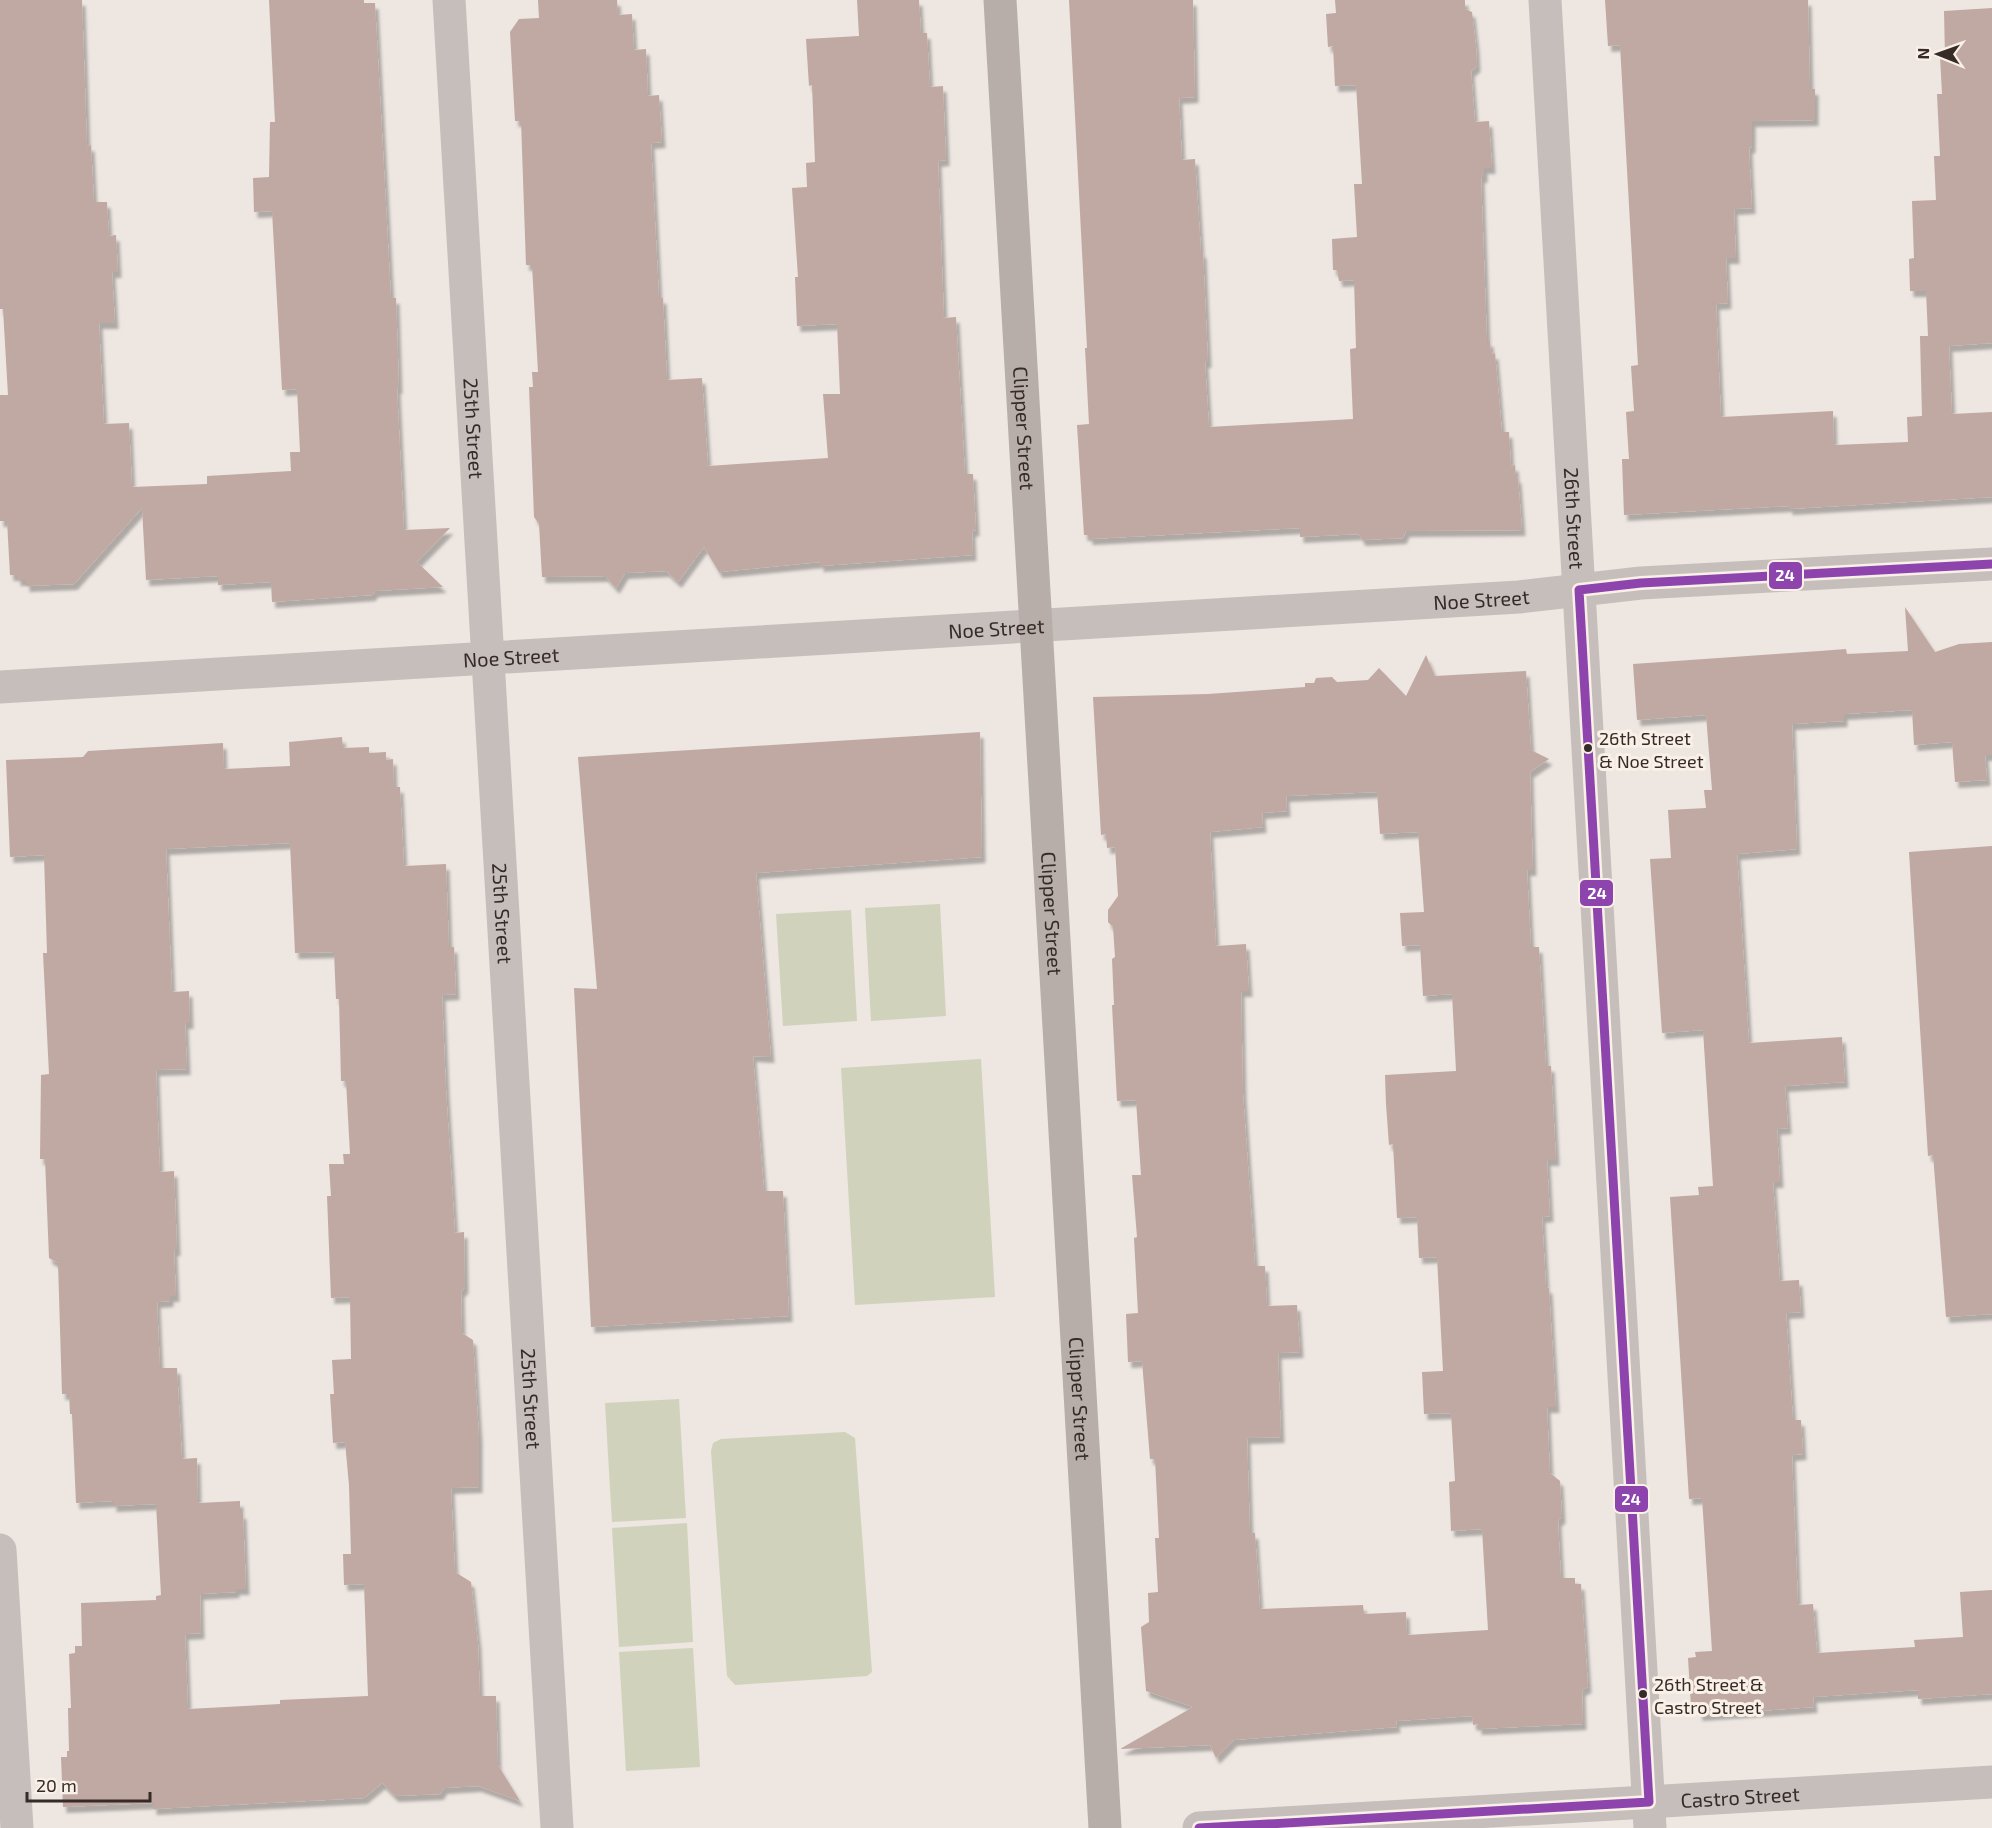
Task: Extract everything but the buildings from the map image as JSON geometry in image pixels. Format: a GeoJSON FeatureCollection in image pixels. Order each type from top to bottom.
{"type":"FeatureCollection","features":[{"type":"Feature","properties":{"kind":"street","name":"25th Street"},"geometry":{"type":"LineString","coordinates":[[449,0],[557,1828]]}},
{"type":"Feature","properties":{"kind":"street","name":"Clipper Street"},"geometry":{"type":"LineString","coordinates":[[1000,0],[1106,1828]]}},
{"type":"Feature","properties":{"kind":"street","name":"26th Street"},"geometry":{"type":"LineString","coordinates":[[1545,0],[1650,1815]]}},
{"type":"Feature","properties":{"kind":"street","name":"Noe Street"},"geometry":{"type":"LineString","coordinates":[[0,687],[1519,597],[1641,583],[1992,564]]}},
{"type":"Feature","properties":{"kind":"street"},"geometry":{"type":"LineString","coordinates":[[0,1550],[17,1828]]}},
{"type":"Feature","properties":{"kind":"street","name":"Castro Street"},"geometry":{"type":"LineString","coordinates":[[1199,1828],[1650,1815],[1992,1782]]}},
{"type":"Feature","properties":{"kind":"green space"},"geometry":{"type":"Polygon","coordinates":[[[940,904],[946,1016],[871,1021],[865,908],[940,904]]]}},
{"type":"Feature","properties":{"kind":"green space"},"geometry":{"type":"Polygon","coordinates":[[[851,910],[857,1021],[783,1026],[776,914],[851,910]]]}},
{"type":"Feature","properties":{"kind":"green space"},"geometry":{"type":"Polygon","coordinates":[[[981,1059],[995,1297],[855,1305],[841,1068],[981,1059]]]}},
{"type":"Feature","properties":{"kind":"green space"},"geometry":{"type":"Polygon","coordinates":[[[679,1399],[686,1518],[612,1522],[605,1403],[679,1399]]]}},
{"type":"Feature","properties":{"kind":"green space"},"geometry":{"type":"Polygon","coordinates":[[[845,1432],[855,1438],[872,1672],[867,1676],[735,1685],[727,1676],[711,1451],[713,1443],[721,1439],[845,1432]]]}},
{"type":"Feature","properties":{"kind":"green space"},"geometry":{"type":"Polygon","coordinates":[[[687,1523],[693,1642],[619,1647],[612,1528],[687,1523]]]}},
{"type":"Feature","properties":{"kind":"green space"},"geometry":{"type":"Polygon","coordinates":[[[693,1648],[700,1767],[626,1771],[619,1652],[693,1648]]]}},
{"type":"Feature","properties":{"kind":"transit line","name":"24"},"geometry":{"type":"LineString","coordinates":[[1579,590],[1641,583],[1992,564]]}},
{"type":"Feature","properties":{"kind":"transit line","name":"24"},"geometry":{"type":"LineString","coordinates":[[1579,590],[1649,1802]]}},
{"type":"Feature","properties":{"kind":"transit line","name":"24"},"geometry":{"type":"LineString","coordinates":[[1199,1828],[1649,1802]]}},
{"type":"Feature","properties":{"kind":"place","name":"26th Street & Noe Street"},"geometry":{"type":"Point","coordinates":[1588,748]}},
{"type":"Feature","properties":{"kind":"place","name":"26th Street & Castro Street"},"geometry":{"type":"Point","coordinates":[1643,1694]}}]}
